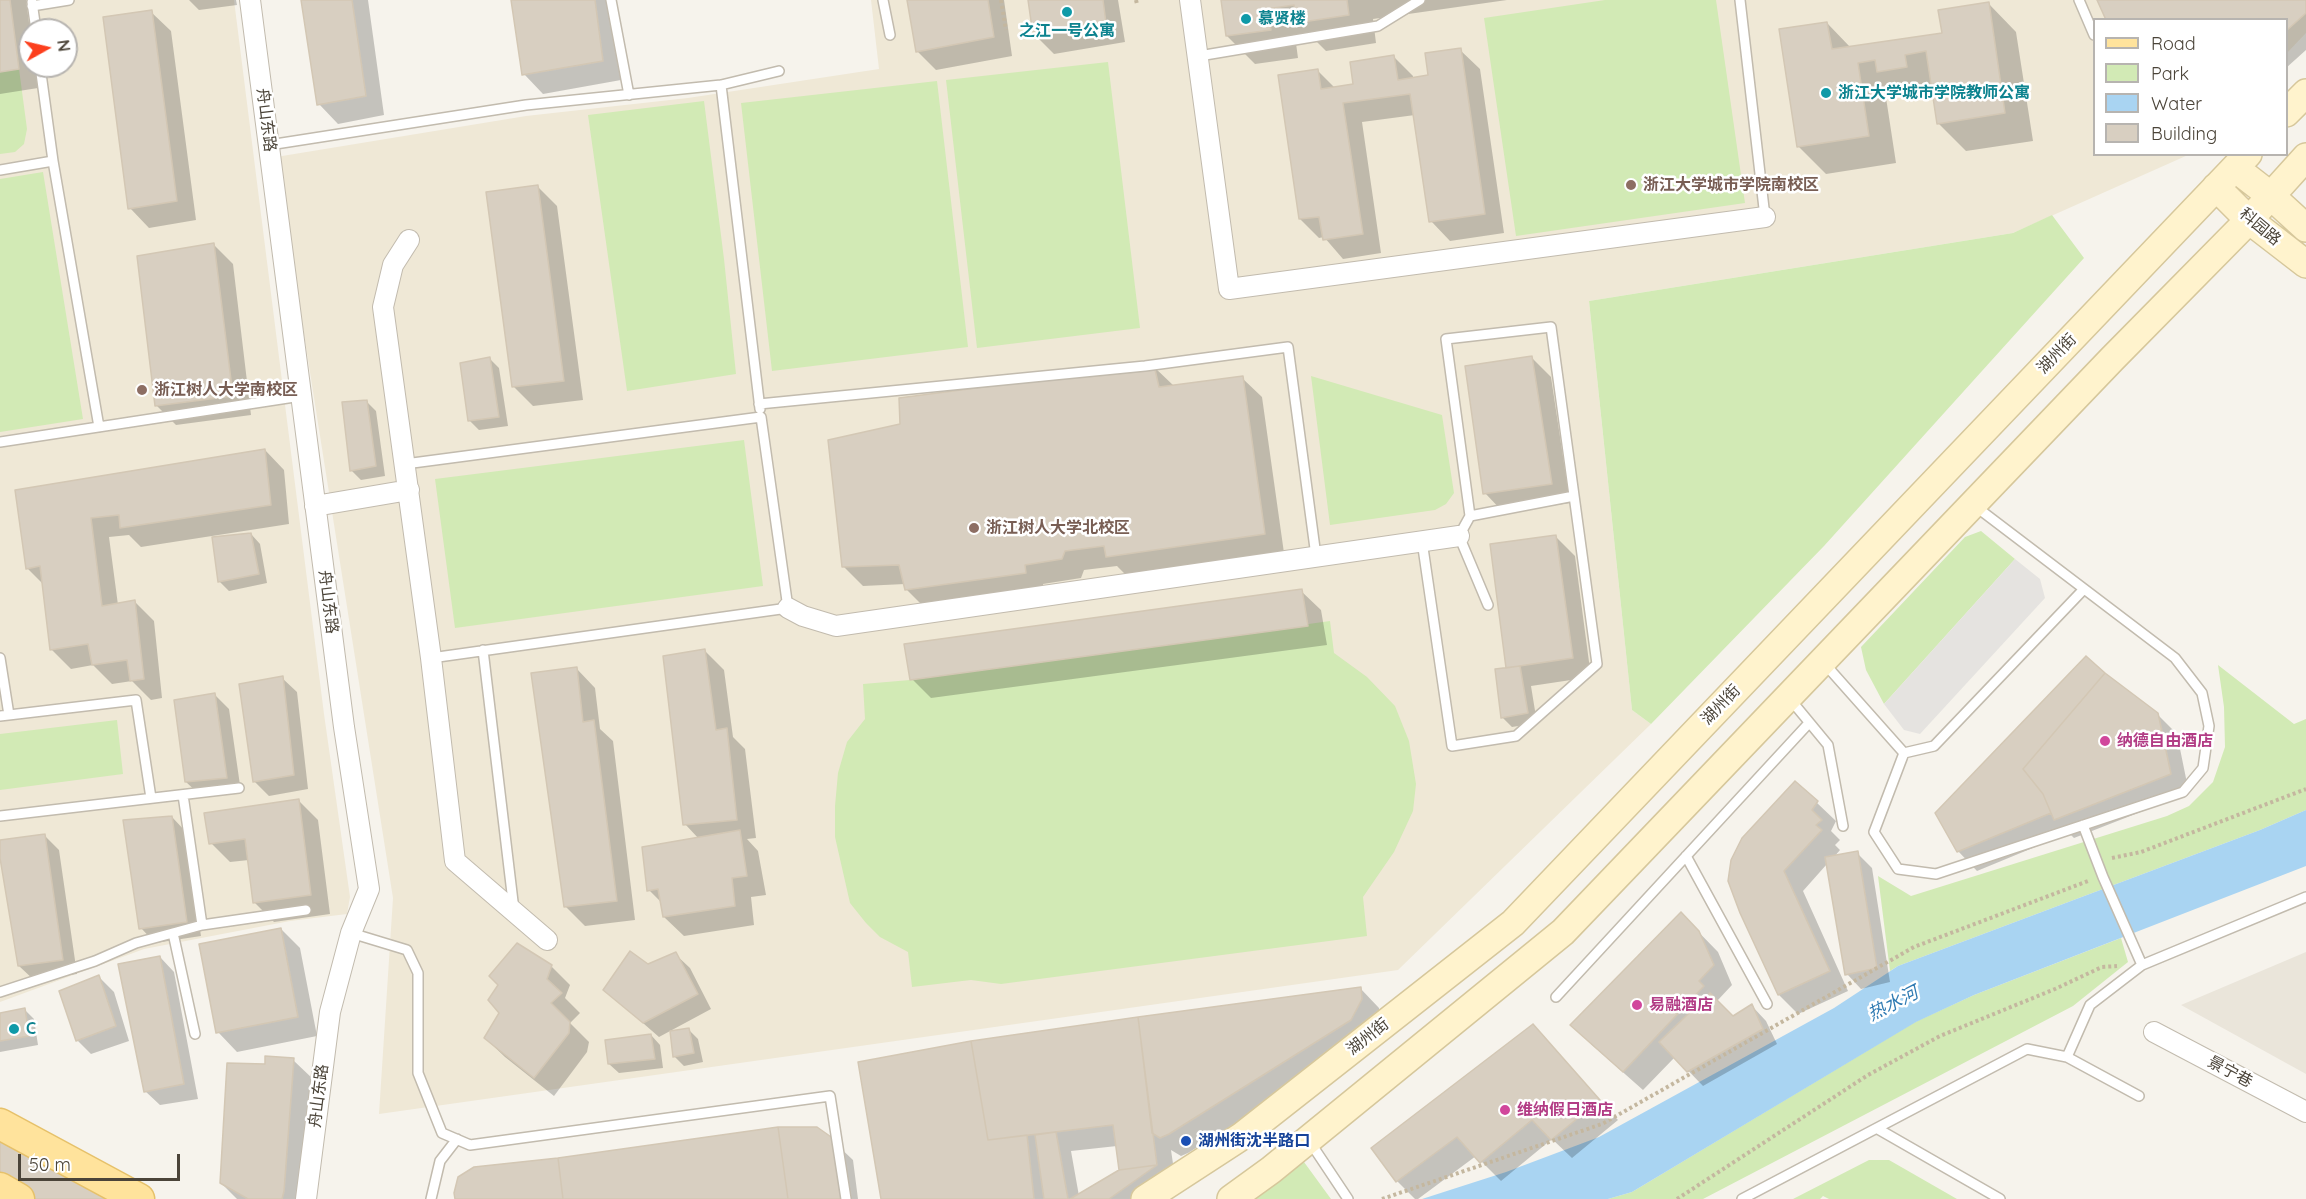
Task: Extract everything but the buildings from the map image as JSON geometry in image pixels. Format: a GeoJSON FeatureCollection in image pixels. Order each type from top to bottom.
{"type":"FeatureCollection","features":[{"type":"Feature","properties":{"kind":"main road"},"geometry":{"type":"LineString","coordinates":[[2288,111],[2306,93]]}},
{"type":"Feature","properties":{"kind":"main road"},"geometry":{"type":"LineString","coordinates":[[1231,1199],[1309,1140],[1563,932],[2249,220],[2306,157]]}},
{"type":"Feature","properties":{"kind":"main road","name":"科园路"},"geometry":{"type":"LineString","coordinates":[[2241,161],[2271,196],[2306,228]]}},
{"type":"Feature","properties":{"kind":"main road","name":"湖州街"},"geometry":{"type":"LineString","coordinates":[[1145,1199],[1242,1136],[1513,922],[2241,161]]}},
{"type":"Feature","properties":{"kind":"main road","name":"科园路"},"geometry":{"type":"LineString","coordinates":[[2216,187],[2249,220],[2306,264]]}},
{"type":"Feature","properties":{"kind":"main road"},"geometry":{"type":"LineString","coordinates":[[0,1124],[140,1199]]}},
{"type":"Feature","properties":{"kind":"main road"},"geometry":{"type":"LineString","coordinates":[[0,1188],[19,1199]]}},
{"type":"Feature","properties":{"kind":"street","name":"舟山东路"},"geometry":{"type":"LineString","coordinates":[[250,0],[344,727],[369,889],[351,933],[330,1012],[306,1199]]}},
{"type":"Feature","properties":{"kind":"street"},"geometry":{"type":"LineString","coordinates":[[1190,0],[1229,289],[1765,217]]}},
{"type":"Feature","properties":{"kind":"street"},"geometry":{"type":"LineString","coordinates":[[409,240],[393,265],[383,307],[431,658],[455,861],[547,940]]}},
{"type":"Feature","properties":{"kind":"street"},"geometry":{"type":"LineString","coordinates":[[315,506],[409,490]]}},
{"type":"Feature","properties":{"kind":"street"},"geometry":{"type":"LineString","coordinates":[[788,608],[803,616],[836,626],[1460,536]]}},
{"type":"Feature","properties":{"kind":"street","name":"景宁巷"},"geometry":{"type":"LineString","coordinates":[[2154,1032],[2306,1112]]}},
{"type":"Feature","properties":{"kind":"lane"},"geometry":{"type":"LineString","coordinates":[[34,18],[32,3],[69,0]]}},
{"type":"Feature","properties":{"kind":"lane"},"geometry":{"type":"LineString","coordinates":[[611,0],[628,94]]}},
{"type":"Feature","properties":{"kind":"lane"},"geometry":{"type":"LineString","coordinates":[[883,0],[890,35]]}},
{"type":"Feature","properties":{"kind":"lane"},"geometry":{"type":"LineString","coordinates":[[1199,56],[1378,26],[1420,0]]}},
{"type":"Feature","properties":{"kind":"lane"},"geometry":{"type":"LineString","coordinates":[[1740,0],[1765,217]]}},
{"type":"Feature","properties":{"kind":"lane"},"geometry":{"type":"LineString","coordinates":[[2079,0],[2093,33]]}},
{"type":"Feature","properties":{"kind":"lane"},"geometry":{"type":"LineString","coordinates":[[269,145],[526,105],[721,85],[779,71]]}},
{"type":"Feature","properties":{"kind":"lane"},"geometry":{"type":"LineString","coordinates":[[42,78],[53,161],[99,427]]}},
{"type":"Feature","properties":{"kind":"lane"},"geometry":{"type":"LineString","coordinates":[[431,658],[788,608],[759,404],[721,85]]}},
{"type":"Feature","properties":{"kind":"lane"},"geometry":{"type":"LineString","coordinates":[[0,170],[53,161]]}},
{"type":"Feature","properties":{"kind":"lane"},"geometry":{"type":"LineString","coordinates":[[1422,541],[1452,746],[1516,736],[1598,664],[1551,327],[1446,339],[1470,516],[1460,536],[1488,605]]}},
{"type":"Feature","properties":{"kind":"lane"},"geometry":{"type":"LineString","coordinates":[[759,404],[1145,366],[1288,347],[1316,556]]}},
{"type":"Feature","properties":{"kind":"lane"},"geometry":{"type":"LineString","coordinates":[[0,442],[301,396]]}},
{"type":"Feature","properties":{"kind":"lane"},"geometry":{"type":"LineString","coordinates":[[405,464],[761,417]]}},
{"type":"Feature","properties":{"kind":"lane"},"geometry":{"type":"LineString","coordinates":[[1470,516],[1574,496]]}},
{"type":"Feature","properties":{"kind":"lane"},"geometry":{"type":"LineString","coordinates":[[1904,753],[1874,832],[1898,869],[1936,874],[2183,792],[2203,768],[2209,726],[2202,693],[2175,658],[1973,505]]}},
{"type":"Feature","properties":{"kind":"lane"},"geometry":{"type":"LineString","coordinates":[[1904,753],[1934,746],[2084,589]]}},
{"type":"Feature","properties":{"kind":"lane"},"geometry":{"type":"LineString","coordinates":[[483,650],[515,913]]}},
{"type":"Feature","properties":{"kind":"lane"},"geometry":{"type":"LineString","coordinates":[[0,658],[4,715],[136,700],[151,798]]}},
{"type":"Feature","properties":{"kind":"lane"},"geometry":{"type":"LineString","coordinates":[[1823,661],[1904,753]]}},
{"type":"Feature","properties":{"kind":"lane"},"geometry":{"type":"LineString","coordinates":[[1788,697],[1828,746],[1843,826]]}},
{"type":"Feature","properties":{"kind":"lane"},"geometry":{"type":"LineString","coordinates":[[1556,997],[1809,723]]}},
{"type":"Feature","properties":{"kind":"lane"},"geometry":{"type":"LineString","coordinates":[[0,816],[239,788]]}},
{"type":"Feature","properties":{"kind":"lane"},"geometry":{"type":"LineString","coordinates":[[183,795],[202,925]]}},
{"type":"Feature","properties":{"kind":"lane"},"geometry":{"type":"LineString","coordinates":[[2083,825],[2142,965]]}},
{"type":"Feature","properties":{"kind":"lane"},"geometry":{"type":"LineString","coordinates":[[1686,856],[1767,1004]]}},
{"type":"Feature","properties":{"kind":"lane"},"geometry":{"type":"LineString","coordinates":[[2067,1057],[2090,1005],[2142,965],[2306,897]]}},
{"type":"Feature","properties":{"kind":"lane"},"geometry":{"type":"LineString","coordinates":[[0,992],[95,961],[136,943],[202,925],[306,910]]}},
{"type":"Feature","properties":{"kind":"lane"},"geometry":{"type":"LineString","coordinates":[[173,933],[195,1034]]}},
{"type":"Feature","properties":{"kind":"lane"},"geometry":{"type":"LineString","coordinates":[[351,933],[407,950],[418,973],[418,1073],[442,1133],[470,1145],[830,1096],[846,1199]]}},
{"type":"Feature","properties":{"kind":"lane"},"geometry":{"type":"LineString","coordinates":[[1742,1199],[2027,1049],[2067,1057],[2139,1096]]}},
{"type":"Feature","properties":{"kind":"lane"},"geometry":{"type":"LineString","coordinates":[[1878,1129],[2000,1199]]}},
{"type":"Feature","properties":{"kind":"lane"},"geometry":{"type":"LineString","coordinates":[[431,1199],[440,1161],[457,1139]]}},
{"type":"Feature","properties":{"kind":"lane"},"geometry":{"type":"LineString","coordinates":[[1309,1140],[1348,1199]]}},
{"type":"Feature","properties":{"kind":"path"},"geometry":{"type":"LineString","coordinates":[[1001,0],[1006,30]]}},
{"type":"Feature","properties":{"kind":"path"},"geometry":{"type":"LineString","coordinates":[[1382,1199],[1602,1124],[1914,947],[2091,879],[2097,861],[2141,852],[2306,789]]}},
{"type":"Feature","properties":{"kind":"path"},"geometry":{"type":"LineString","coordinates":[[1677,1199],[1868,1075],[1940,1036],[2055,989],[2102,967],[2142,965]]}},
{"type":"Feature","properties":{"kind":"shaded area","name":"浙江树人大学南校区"},"geometry":{"type":"Polygon","coordinates":[[[0,0],[234,0],[324,714],[350,897],[347,914],[290,921],[144,949],[0,1002],[0,0]]]}},
{"type":"Feature","properties":{"kind":"shaded area","name":"浙江树人大学北校区"},"geometry":{"type":"Polygon","coordinates":[[[871,0],[2306,0],[2306,33],[2288,52],[2288,18],[2093,18],[2093,156],[2186,156],[2013,233],[1589,301],[1632,710],[1651,724],[1398,970],[379,1114],[393,898],[276,157],[526,116],[688,98],[879,69],[871,0]]]}},
{"type":"Feature","properties":{"kind":"shaded area"},"geometry":{"type":"Polygon","coordinates":[[[2015,559],[2040,579],[2045,598],[1920,734],[1904,730],[1884,704],[2015,559]]]}},
{"type":"Feature","properties":{"kind":"shaded area"},"geometry":{"type":"Polygon","coordinates":[[[2306,952],[2306,1074],[2181,1005],[2306,952]]]}},
{"type":"Feature","properties":{"kind":"green space"},"geometry":{"type":"Polygon","coordinates":[[[1605,0],[1716,0],[1745,203],[1516,236],[1484,18],[1605,0]]]}},
{"type":"Feature","properties":{"kind":"green space"},"geometry":{"type":"Polygon","coordinates":[[[1108,62],[1140,328],[977,348],[946,80],[1108,62]]]}},
{"type":"Feature","properties":{"kind":"green space"},"geometry":{"type":"Polygon","coordinates":[[[18,69],[27,129],[24,144],[15,152],[0,154],[0,72],[18,69]]]}},
{"type":"Feature","properties":{"kind":"green space"},"geometry":{"type":"Polygon","coordinates":[[[937,81],[968,347],[772,371],[741,103],[937,81]]]}},
{"type":"Feature","properties":{"kind":"green space"},"geometry":{"type":"Polygon","coordinates":[[[704,101],[736,374],[627,391],[588,115],[704,101]]]}},
{"type":"Feature","properties":{"kind":"green space"},"geometry":{"type":"Polygon","coordinates":[[[43,172],[83,419],[0,432],[0,179],[43,172]]]}},
{"type":"Feature","properties":{"kind":"green space"},"geometry":{"type":"Polygon","coordinates":[[[2052,215],[2084,258],[1824,546],[1651,724],[1632,710],[1589,301],[2013,233],[2052,215]]]}},
{"type":"Feature","properties":{"kind":"green space"},"geometry":{"type":"Polygon","coordinates":[[[1311,376],[1442,415],[1454,493],[1446,504],[1435,510],[1330,525],[1311,376]]]}},
{"type":"Feature","properties":{"kind":"green space"},"geometry":{"type":"Polygon","coordinates":[[[744,440],[763,586],[455,628],[435,479],[744,440]]]}},
{"type":"Feature","properties":{"kind":"green space"},"geometry":{"type":"Polygon","coordinates":[[[1981,531],[2015,559],[1884,704],[1866,670],[1861,647],[1965,537],[1981,531]]]}},
{"type":"Feature","properties":{"kind":"green space"},"geometry":{"type":"Polygon","coordinates":[[[1330,621],[1334,653],[1367,677],[1395,706],[1409,741],[1416,784],[1413,811],[1394,852],[1363,897],[1367,936],[1001,984],[971,980],[912,987],[908,952],[880,937],[850,903],[835,837],[835,806],[838,773],[847,742],[865,719],[863,684],[910,680],[1330,621]]]}},
{"type":"Feature","properties":{"kind":"green space"},"geometry":{"type":"Polygon","coordinates":[[[2218,665],[2294,724],[2306,719],[2306,810],[2260,830],[1898,966],[1890,971],[1878,876],[1911,896],[2167,816],[2189,806],[2213,782],[2225,747],[2224,707],[2218,665]]]}},
{"type":"Feature","properties":{"kind":"green space"},"geometry":{"type":"Polygon","coordinates":[[[117,720],[123,774],[0,790],[0,734],[117,720]]]}},
{"type":"Feature","properties":{"kind":"green space"},"geometry":{"type":"Polygon","coordinates":[[[2121,938],[2128,962],[2073,1006],[1703,1199],[1608,1199],[1632,1192],[1915,1022],[1974,995],[2121,938]]]}},
{"type":"Feature","properties":{"kind":"green space"},"geometry":{"type":"Polygon","coordinates":[[[1869,1160],[1889,1160],[1957,1199],[1829,1199],[1823,1196],[1820,1199],[1793,1199],[1869,1160]]]}},
{"type":"Feature","properties":{"kind":"green space"},"geometry":{"type":"Polygon","coordinates":[[[1304,1162],[1331,1199],[1254,1199],[1304,1162]]]}},
{"type":"Feature","properties":{"kind":"water","name":"热水河"},"geometry":{"type":"Polygon","coordinates":[[[2306,810],[2306,866],[1974,995],[1916,1022],[1632,1192],[1608,1199],[1422,1199],[1506,1172],[1599,1137],[1834,1008],[1898,966],[2260,830],[2306,810]]]}},
{"type":"Feature","properties":{"kind":"place","name":"之江一号公寓"},"geometry":{"type":"Point","coordinates":[1067,12]}},
{"type":"Feature","properties":{"kind":"place","name":"慕贤楼"},"geometry":{"type":"Point","coordinates":[1246,19]}},
{"type":"Feature","properties":{"kind":"place","name":"浙江大学城市学院教师公寓"},"geometry":{"type":"Point","coordinates":[1826,93]}},
{"type":"Feature","properties":{"kind":"place","name":"浙江大学城市学院南校区"},"geometry":{"type":"Point","coordinates":[1631,185]}},
{"type":"Feature","properties":{"kind":"place","name":"浙江树人大学南校区"},"geometry":{"type":"Point","coordinates":[142,390]}},
{"type":"Feature","properties":{"kind":"place","name":"浙江树人大学北校区"},"geometry":{"type":"Point","coordinates":[974,528]}},
{"type":"Feature","properties":{"kind":"place","name":"纳德自由酒店"},"geometry":{"type":"Point","coordinates":[2105,741]}},
{"type":"Feature","properties":{"kind":"place","name":"易融酒店"},"geometry":{"type":"Point","coordinates":[1637,1005]}},
{"type":"Feature","properties":{"kind":"place","name":"C"},"geometry":{"type":"Point","coordinates":[14,1029]}},
{"type":"Feature","properties":{"kind":"place","name":"维纳假日酒店"},"geometry":{"type":"Point","coordinates":[1505,1110]}},
{"type":"Feature","properties":{"kind":"place","name":"湖州街沈半路口"},"geometry":{"type":"Point","coordinates":[1186,1141]}}]}
